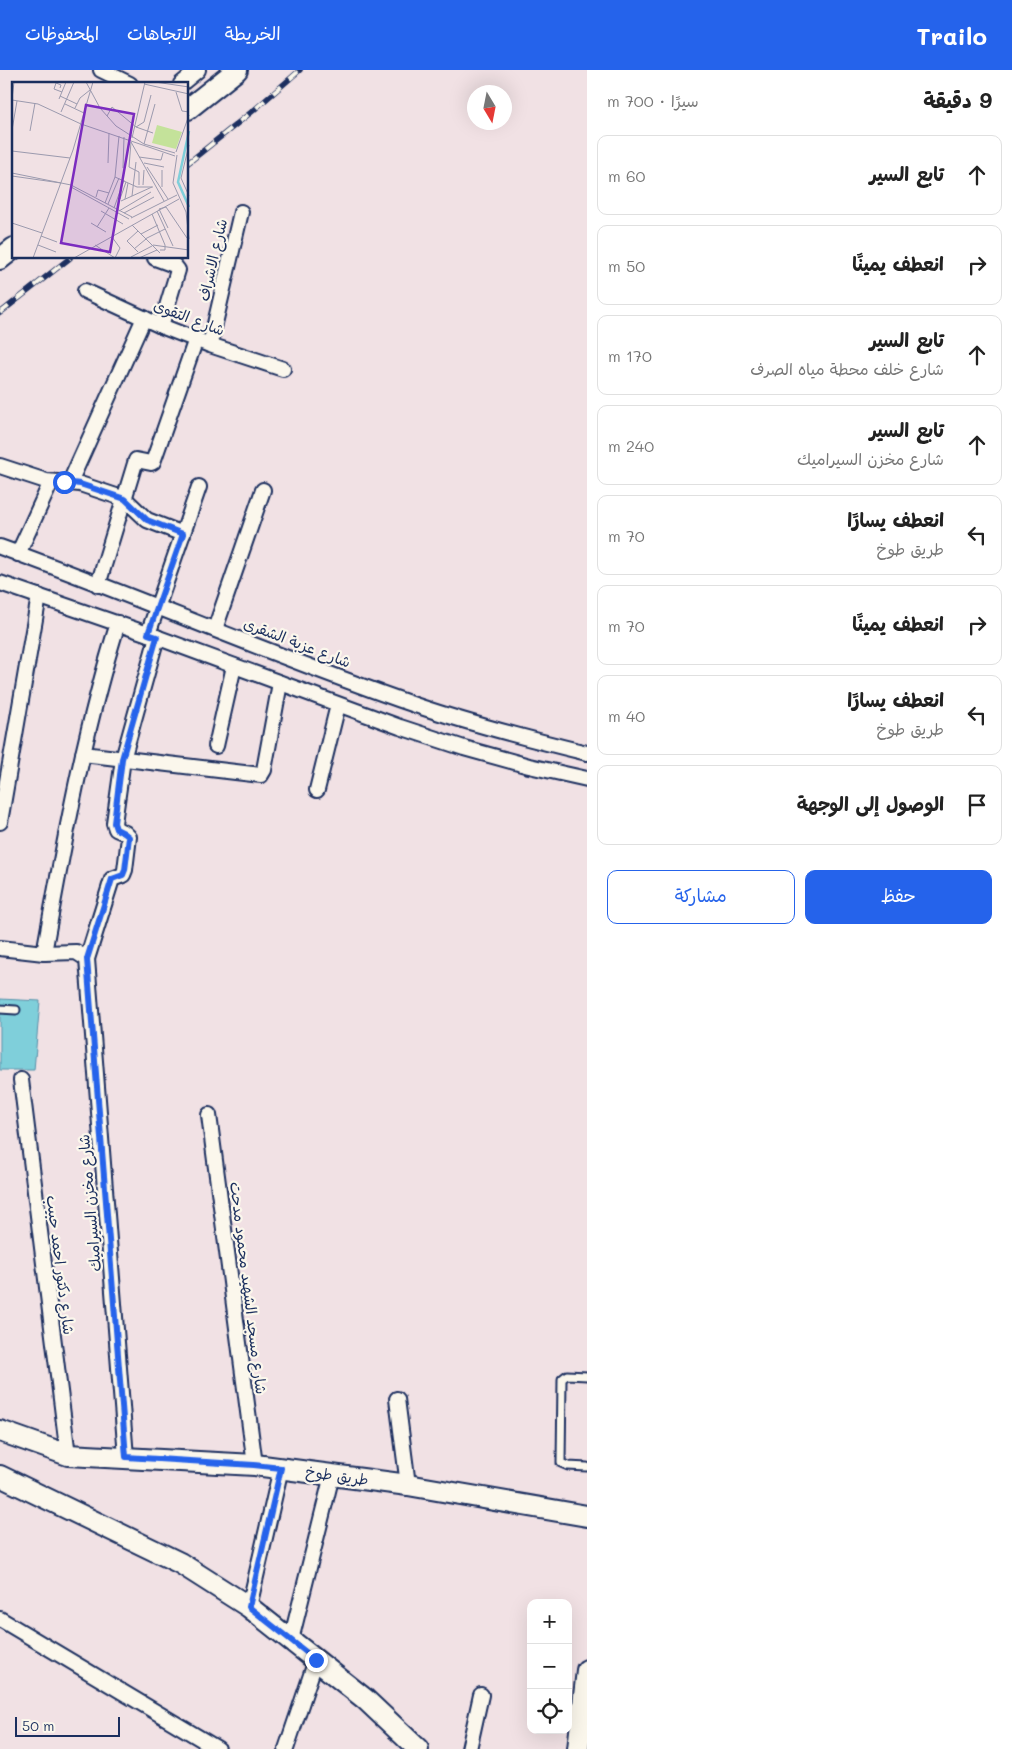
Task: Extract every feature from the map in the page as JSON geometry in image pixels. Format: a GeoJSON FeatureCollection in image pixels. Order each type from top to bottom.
{"type":"FeatureCollection","features":[{"type":"Feature","properties":{"kind":"street"},"geometry":{"type":"LineString","coordinates":[[183,82],[198,70]]}},
{"type":"Feature","properties":{"kind":"street"},"geometry":{"type":"LineString","coordinates":[[189,108],[237,70]]}},
{"type":"Feature","properties":{"kind":"street"},"geometry":{"type":"LineString","coordinates":[[109,71],[127,82]]}},
{"type":"Feature","properties":{"kind":"street","name":"شارع الاشراف"},"geometry":{"type":"LineString","coordinates":[[210,345],[241,212]]}},
{"type":"Feature","properties":{"kind":"street"},"geometry":{"type":"LineString","coordinates":[[158,259],[174,265],[178,270],[161,326]]}},
{"type":"Feature","properties":{"kind":"street","name":"شارع التقوى"},"geometry":{"type":"LineString","coordinates":[[85,291],[161,326],[210,345],[284,369]]}},
{"type":"Feature","properties":{"kind":"street"},"geometry":{"type":"LineString","coordinates":[[70,482],[144,318]]}},
{"type":"Feature","properties":{"kind":"street"},"geometry":{"type":"LineString","coordinates":[[98,585],[137,459],[153,462],[196,339]]}},
{"type":"Feature","properties":{"kind":"street"},"geometry":{"type":"LineString","coordinates":[[0,466],[51,482],[80,484],[125,499],[147,520],[183,534]]}},
{"type":"Feature","properties":{"kind":"street"},"geometry":{"type":"LineString","coordinates":[[18,554],[51,482]]}},
{"type":"Feature","properties":{"kind":"street"},"geometry":{"type":"LineString","coordinates":[[0,948],[81,956],[112,879],[123,875],[129,837],[116,829],[114,823],[122,759],[153,636],[157,607],[199,487]]}},
{"type":"Feature","properties":{"kind":"street"},"geometry":{"type":"LineString","coordinates":[[215,630],[263,490]]}},
{"type":"Feature","properties":{"kind":"street","name":"شارع عزبة الشقرى"},"geometry":{"type":"LineString","coordinates":[[0,547],[356,684],[496,730],[587,753]]}},
{"type":"Feature","properties":{"kind":"street"},"geometry":{"type":"LineString","coordinates":[[0,583],[118,623],[338,705],[464,748],[529,766],[587,779]]}},
{"type":"Feature","properties":{"kind":"street"},"geometry":{"type":"LineString","coordinates":[[0,822],[39,596]]}},
{"type":"Feature","properties":{"kind":"street"},"geometry":{"type":"LineString","coordinates":[[44,953],[62,852],[83,754],[106,661],[118,623]]}},
{"type":"Feature","properties":{"kind":"street"},"geometry":{"type":"LineString","coordinates":[[216,746],[234,666]]}},
{"type":"Feature","properties":{"kind":"street"},"geometry":{"type":"LineString","coordinates":[[83,754],[261,775],[264,770],[280,683]]}},
{"type":"Feature","properties":{"kind":"street"},"geometry":{"type":"LineString","coordinates":[[317,790],[338,705]]}},
{"type":"Feature","properties":{"kind":"street","name":"شارع مخزن السيراميك"},"geometry":{"type":"LineString","coordinates":[[81,956],[126,1457]]}},
{"type":"Feature","properties":{"kind":"street","name":"شارع دكتور احمد حبيب"},"geometry":{"type":"LineString","coordinates":[[21,1080],[68,1455]]}},
{"type":"Feature","properties":{"kind":"street","name":"شارع مسجد الشهيد محمود مدحت"},"geometry":{"type":"LineString","coordinates":[[209,1115],[254,1465]]}},
{"type":"Feature","properties":{"kind":"street"},"geometry":{"type":"LineString","coordinates":[[397,1399],[408,1485]]}},
{"type":"Feature","properties":{"kind":"street","name":"طريق طوخ"},"geometry":{"type":"LineString","coordinates":[[0,1431],[68,1455],[126,1457],[281,1468],[408,1485],[587,1516]]}},
{"type":"Feature","properties":{"kind":"street"},"geometry":{"type":"LineString","coordinates":[[249,1607],[281,1468]]}},
{"type":"Feature","properties":{"kind":"street"},"geometry":{"type":"LineString","coordinates":[[291,1640],[332,1475]]}},
{"type":"Feature","properties":{"kind":"street"},"geometry":{"type":"LineString","coordinates":[[0,1476],[180,1563],[249,1607],[365,1699],[418,1749]]}},
{"type":"Feature","properties":{"kind":"street"},"geometry":{"type":"LineString","coordinates":[[0,1619],[218,1749]]}},
{"type":"Feature","properties":{"kind":"street"},"geometry":{"type":"LineString","coordinates":[[286,1749],[316,1660]]}},
{"type":"Feature","properties":{"kind":"street"},"geometry":{"type":"LineString","coordinates":[[578,1749],[584,1715],[587,1670]]}},
{"type":"Feature","properties":{"kind":"street"},"geometry":{"type":"LineString","coordinates":[[469,1749],[481,1695]]}},
{"type":"Feature","properties":{"kind":"lane"},"geometry":{"type":"LineString","coordinates":[[0,1009],[16,1010]]}},
{"type":"Feature","properties":{"kind":"lane"},"geometry":{"type":"LineString","coordinates":[[587,1376],[567,1375],[562,1379],[561,1463],[568,1466],[587,1467]]}},
{"type":"Feature","properties":{"kind":"water"},"geometry":{"type":"Polygon","coordinates":[[[0,999],[40,1001],[34,1070],[0,1070],[0,999]]]}},
{"type":"Feature","properties":{"kind":"railway"},"geometry":{"type":"LineString","coordinates":[[189,162],[300,70]]}},
{"type":"Feature","properties":{"kind":"railway"},"geometry":{"type":"LineString","coordinates":[[0,313],[69,259]]}},
{"type":"Feature","properties":{"kind":"route"},"geometry":{"type":"LineString","coordinates":[[64,482],[80,484],[125,499],[147,520],[183,534],[148,634],[157,637],[122,759],[114,827],[118,832],[127,834],[129,837],[125,870],[123,875],[112,879],[87,959],[126,1457],[281,1468],[249,1607],[316,1660]]}}]}
